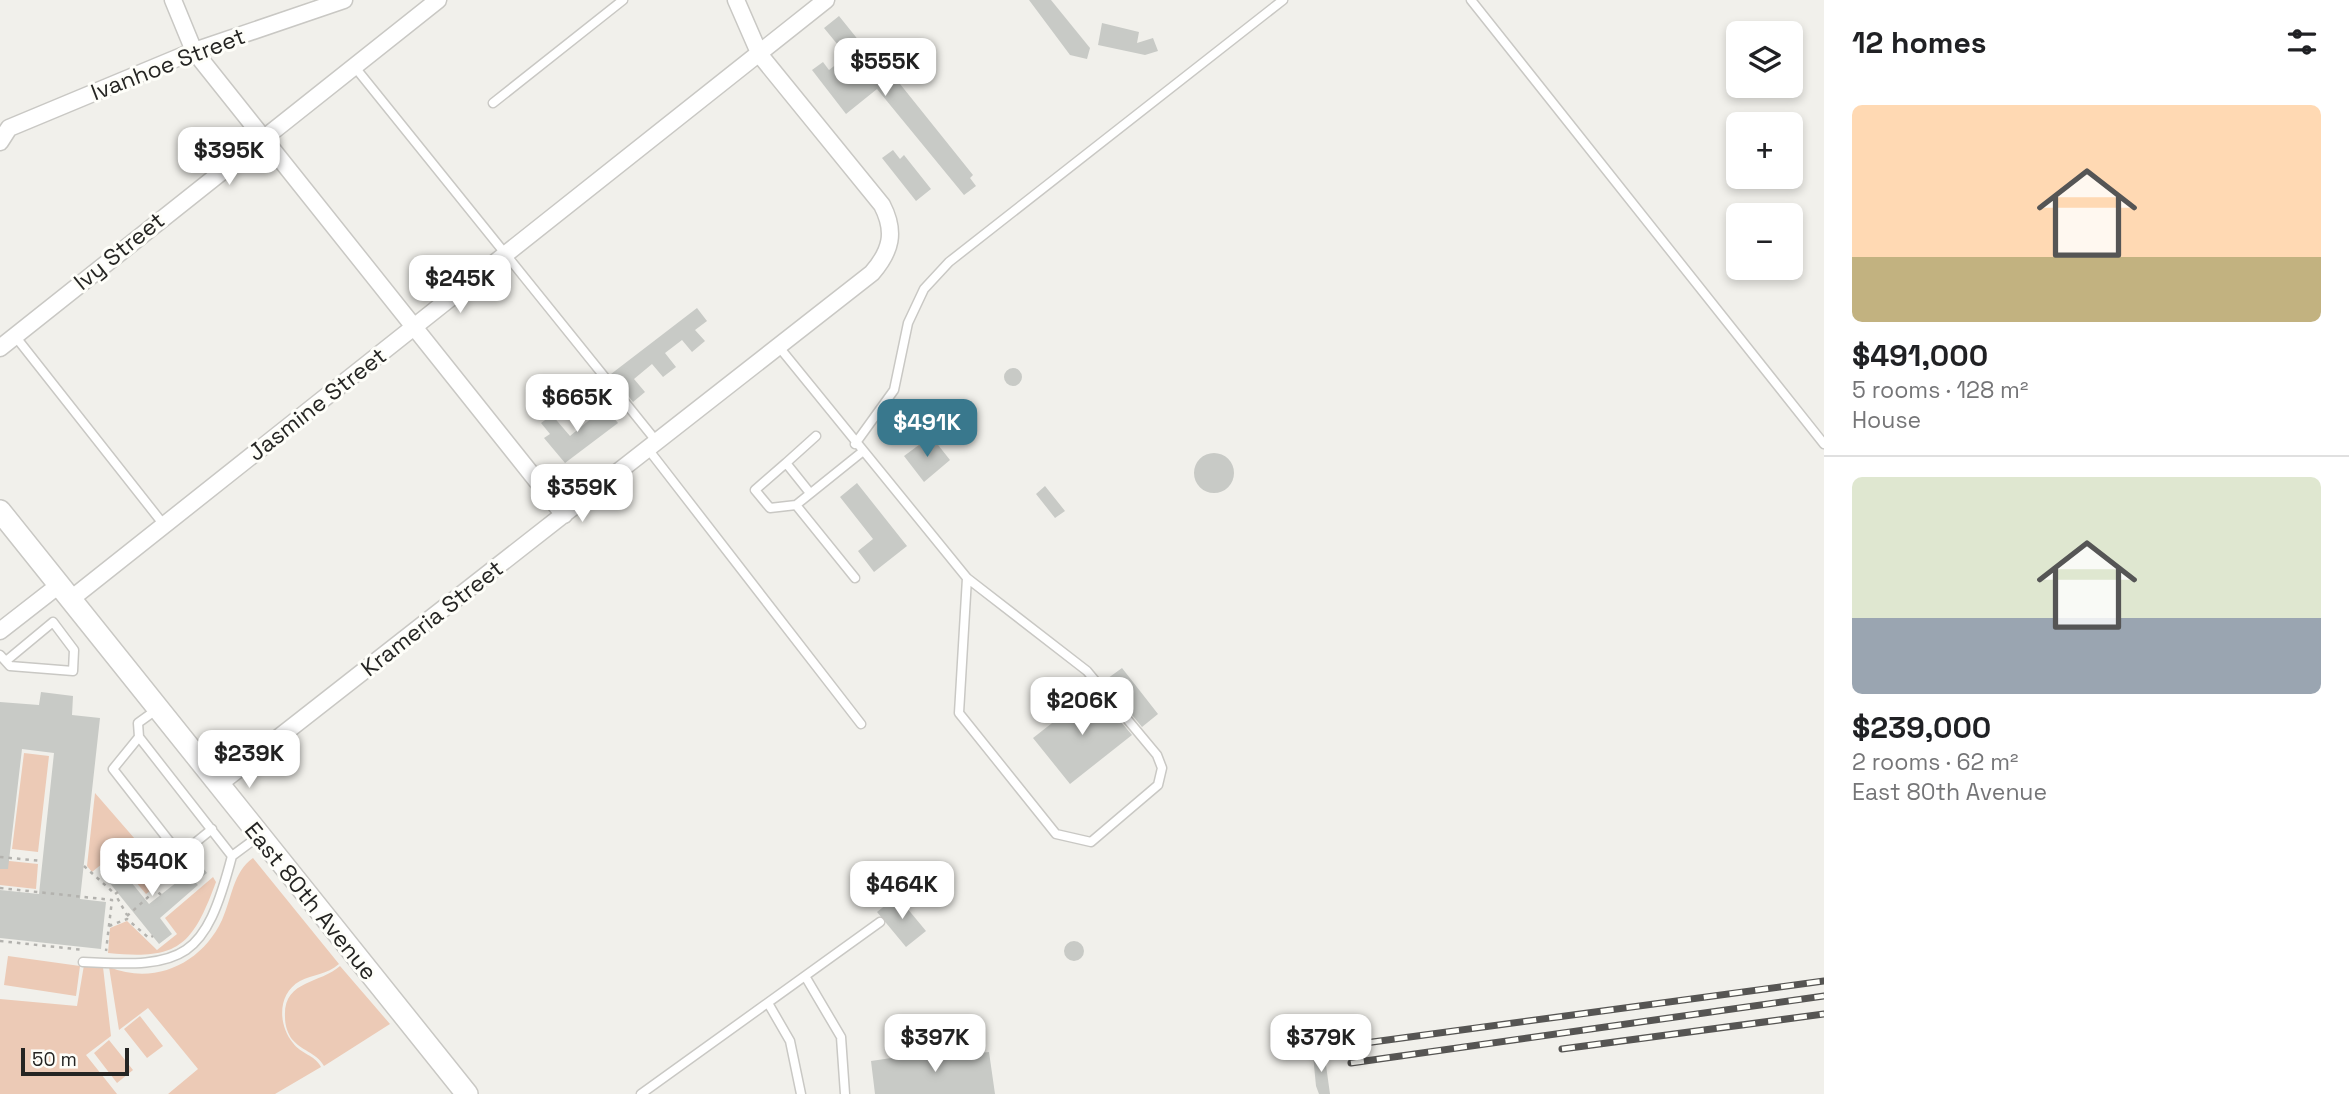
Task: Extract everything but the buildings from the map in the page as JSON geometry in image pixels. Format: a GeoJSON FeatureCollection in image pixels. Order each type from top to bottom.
{"type":"FeatureCollection","features":[{"type":"Feature","properties":{"kind":"street"},"geometry":{"type":"LineString","coordinates":[[173,0],[194,51],[564,515]]}},
{"type":"Feature","properties":{"kind":"street","name":"Ivanhoe Street"},"geometry":{"type":"LineString","coordinates":[[0,142],[9,128],[194,51],[344,0]]}},
{"type":"Feature","properties":{"kind":"street","name":"Ivy Street"},"geometry":{"type":"LineString","coordinates":[[0,348],[438,0]]}},
{"type":"Feature","properties":{"kind":"street"},"geometry":{"type":"LineString","coordinates":[[736,0],[760,55]]}},
{"type":"Feature","properties":{"kind":"street","name":"Jasmine Street"},"geometry":{"type":"LineString","coordinates":[[0,631],[65,592],[164,525],[826,0]]}},
{"type":"Feature","properties":{"kind":"street","name":"Krameria Street"},"geometry":{"type":"LineString","coordinates":[[218,785],[872,273],[888,251],[891,230],[882,205],[760,55]]}},
{"type":"Feature","properties":{"kind":"street","name":"East 80th Avenue"},"geometry":{"type":"LineString","coordinates":[[0,511],[462,1092]]}},
{"type":"Feature","properties":{"kind":"lane"},"geometry":{"type":"LineString","coordinates":[[493,103],[623,0]]}},
{"type":"Feature","properties":{"kind":"lane"},"geometry":{"type":"LineString","coordinates":[[855,443],[894,390],[908,323],[924,289],[949,262],[1283,0]]}},
{"type":"Feature","properties":{"kind":"lane"},"geometry":{"type":"LineString","coordinates":[[1471,0],[1824,444]]}},
{"type":"Feature","properties":{"kind":"lane"},"geometry":{"type":"LineString","coordinates":[[354,66],[506,255],[861,724]]}},
{"type":"Feature","properties":{"kind":"lane"},"geometry":{"type":"LineString","coordinates":[[15,336],[164,525]]}},
{"type":"Feature","properties":{"kind":"lane"},"geometry":{"type":"LineString","coordinates":[[779,347],[967,578],[1087,671],[1157,755],[1162,768],[1158,785],[1091,842],[1056,834],[959,713],[967,578]]}},
{"type":"Feature","properties":{"kind":"lane"},"geometry":{"type":"LineString","coordinates":[[816,436],[755,490],[770,508],[796,505],[862,452]]}},
{"type":"Feature","properties":{"kind":"lane"},"geometry":{"type":"LineString","coordinates":[[786,463],[810,493]]}},
{"type":"Feature","properties":{"kind":"lane"},"geometry":{"type":"LineString","coordinates":[[796,505],[855,578]]}},
{"type":"Feature","properties":{"kind":"lane"},"geometry":{"type":"LineString","coordinates":[[53,622],[74,650],[73,671],[10,666],[3,658],[53,622]]}},
{"type":"Feature","properties":{"kind":"lane"},"geometry":{"type":"LineString","coordinates":[[157,709],[138,723],[139,737],[232,856]]}},
{"type":"Feature","properties":{"kind":"lane"},"geometry":{"type":"LineString","coordinates":[[139,737],[113,769],[180,855],[212,829]]}},
{"type":"Feature","properties":{"kind":"lane"},"geometry":{"type":"LineString","coordinates":[[83,962],[140,966],[176,958],[200,939],[221,898],[232,856],[259,836]]}},
{"type":"Feature","properties":{"kind":"lane"},"geometry":{"type":"LineString","coordinates":[[641,1094],[880,922]]}},
{"type":"Feature","properties":{"kind":"lane"},"geometry":{"type":"LineString","coordinates":[[805,976],[841,1037],[845,1094]]}},
{"type":"Feature","properties":{"kind":"lane"},"geometry":{"type":"LineString","coordinates":[[768,1003],[790,1041],[800,1094]]}},
{"type":"Feature","properties":{"kind":"path"},"geometry":{"type":"LineString","coordinates":[[0,857],[42,861]]}},
{"type":"Feature","properties":{"kind":"path"},"geometry":{"type":"LineString","coordinates":[[84,866],[115,893],[127,917],[149,937],[153,936]]}},
{"type":"Feature","properties":{"kind":"path"},"geometry":{"type":"LineString","coordinates":[[0,887],[111,900]]}},
{"type":"Feature","properties":{"kind":"path"},"geometry":{"type":"LineString","coordinates":[[109,926],[127,917],[156,890],[161,895]]}},
{"type":"Feature","properties":{"kind":"path"},"geometry":{"type":"LineString","coordinates":[[0,941],[106,953],[111,900],[115,893]]}},
{"type":"Feature","properties":{"kind":"shaded area"},"geometry":{"type":"Polygon","coordinates":[[[24,753],[49,756],[38,852],[12,849],[24,753]]]}},
{"type":"Feature","properties":{"kind":"shaded area"},"geometry":{"type":"Polygon","coordinates":[[[95,793],[168,877],[146,894],[113,855],[92,872],[87,866],[95,793]]]}},
{"type":"Feature","properties":{"kind":"shaded area"},"geometry":{"type":"Polygon","coordinates":[[[253,858],[339,964],[292,987],[282,1010],[288,1036],[296,1047],[321,1067],[275,1094],[168,1094],[198,1069],[148,1008],[119,1030],[109,967],[143,974],[160,972],[190,959],[213,935],[222,920],[241,870],[253,858]]]}},
{"type":"Feature","properties":{"kind":"shaded area"},"geometry":{"type":"Polygon","coordinates":[[[0,860],[38,864],[36,889],[0,885],[0,860]]]}},
{"type":"Feature","properties":{"kind":"shaded area"},"geometry":{"type":"Polygon","coordinates":[[[213,877],[216,882],[199,922],[179,945],[151,954],[108,953],[110,928],[127,921],[157,950],[177,934],[165,918],[213,877]]]}},
{"type":"Feature","properties":{"kind":"shaded area"},"geometry":{"type":"Polygon","coordinates":[[[8,956],[80,966],[76,996],[4,985],[8,956]]]}},
{"type":"Feature","properties":{"kind":"shaded area"},"geometry":{"type":"Polygon","coordinates":[[[84,965],[103,967],[111,1036],[86,1055],[117,1094],[0,1094],[0,999],[77,1006],[84,965]]]}},
{"type":"Feature","properties":{"kind":"shaded area"},"geometry":{"type":"Polygon","coordinates":[[[340,966],[390,1024],[324,1066],[291,1038],[285,1023],[286,1005],[296,989],[340,966]]]}},
{"type":"Feature","properties":{"kind":"shaded area"},"geometry":{"type":"Polygon","coordinates":[[[140,1016],[163,1046],[147,1058],[124,1029],[140,1016]]]}},
{"type":"Feature","properties":{"kind":"shaded area"},"geometry":{"type":"Polygon","coordinates":[[[109,1040],[133,1070],[117,1083],[94,1053],[109,1040]]]}},
{"type":"Feature","properties":{"kind":"railway"},"geometry":{"type":"LineString","coordinates":[[1343,1046],[1824,981]]}},
{"type":"Feature","properties":{"kind":"railway"},"geometry":{"type":"LineString","coordinates":[[1351,1063],[1824,996]]}},
{"type":"Feature","properties":{"kind":"railway"},"geometry":{"type":"LineString","coordinates":[[1562,1049],[1824,1014]]}}]}
